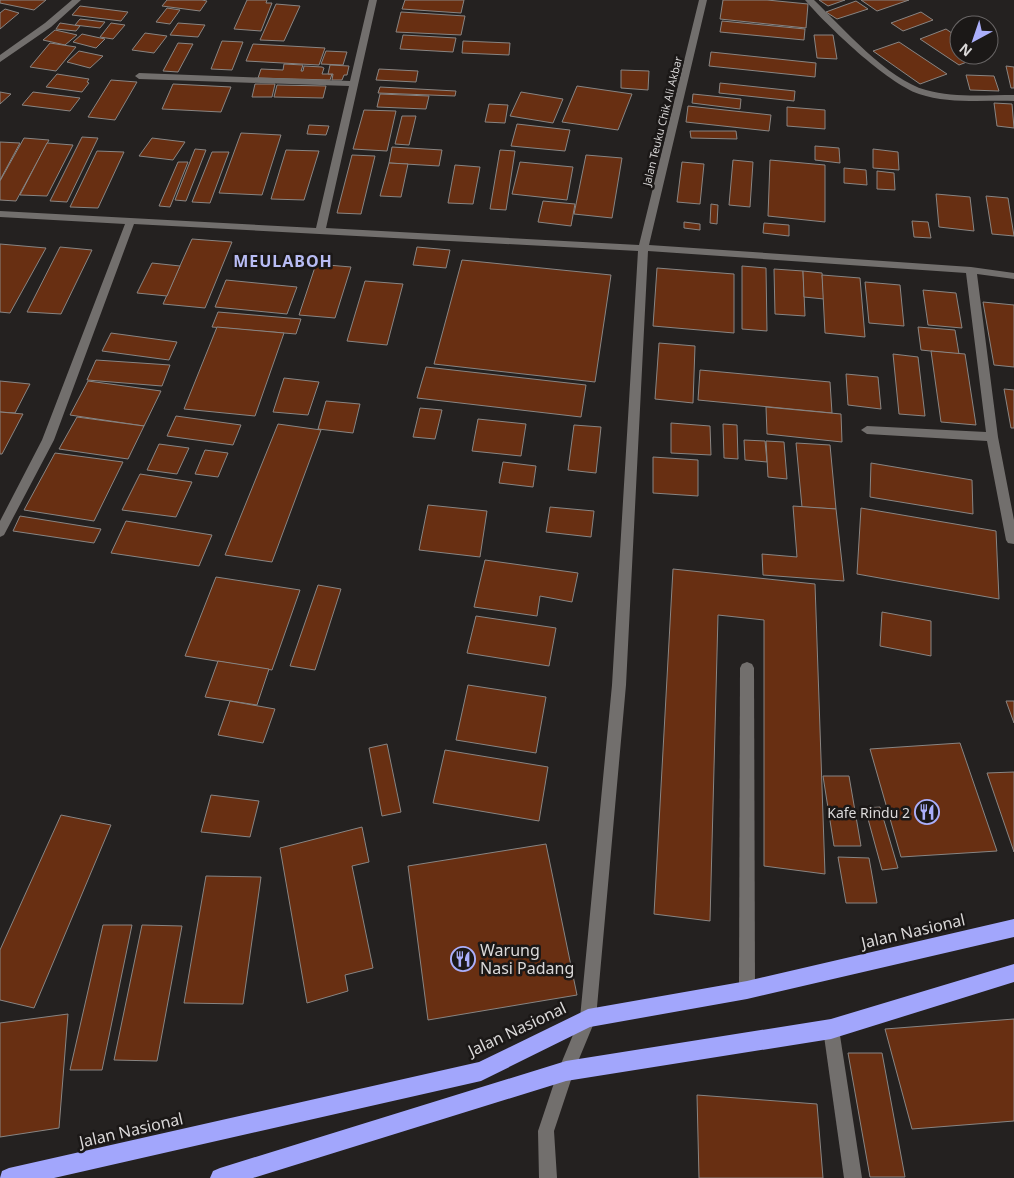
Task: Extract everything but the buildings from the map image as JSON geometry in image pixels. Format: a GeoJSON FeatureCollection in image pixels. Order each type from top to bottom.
{"type":"FeatureCollection","features":[{"type":"Feature","properties":{"kind":"highway","name":"Jalan Nasional"},"geometry":{"type":"LineString","coordinates":[[9,1178],[481,1071],[588,1018],[748,990],[1014,928]]}},
{"type":"Feature","properties":{"kind":"highway"},"geometry":{"type":"LineString","coordinates":[[220,1178],[566,1071],[831,1029],[1014,973]]}},
{"type":"Feature","properties":{"kind":"street"},"geometry":{"type":"LineString","coordinates":[[0,59],[48,25],[77,0]]}},
{"type":"Feature","properties":{"kind":"street"},"geometry":{"type":"LineString","coordinates":[[321,230],[373,0]]}},
{"type":"Feature","properties":{"kind":"street","name":"Jalan Teuku Chik Ali Akbar"},"geometry":{"type":"LineString","coordinates":[[548,1178],[546,1131],[566,1071],[588,1018],[620,684],[643,248],[703,0]]}},
{"type":"Feature","properties":{"kind":"street"},"geometry":{"type":"LineString","coordinates":[[809,0],[879,64],[912,88],[931,94],[1014,98]]}},
{"type":"Feature","properties":{"kind":"street"},"geometry":{"type":"LineString","coordinates":[[139,76],[355,84]]}},
{"type":"Feature","properties":{"kind":"street"},"geometry":{"type":"LineString","coordinates":[[0,214],[643,248],[971,270],[1014,276]]}},
{"type":"Feature","properties":{"kind":"street"},"geometry":{"type":"LineString","coordinates":[[0,532],[48,440],[131,220]]}},
{"type":"Feature","properties":{"kind":"street"},"geometry":{"type":"LineString","coordinates":[[971,270],[992,437],[1012,540]]}},
{"type":"Feature","properties":{"kind":"street"},"geometry":{"type":"LineString","coordinates":[[867,430],[992,437]]}},
{"type":"Feature","properties":{"kind":"street"},"geometry":{"type":"LineString","coordinates":[[747,668],[748,990]]}},
{"type":"Feature","properties":{"kind":"street"},"geometry":{"type":"LineString","coordinates":[[831,1029],[853,1178]]}},
{"type":"Feature","properties":{"kind":"place","name":"Kafe Rindu 2"},"geometry":{"type":"Point","coordinates":[927,812]}},
{"type":"Feature","properties":{"kind":"place","name":"Warung Nasi Padang"},"geometry":{"type":"Point","coordinates":[463,959]}},
{"type":"Feature","properties":{"kind":"district","name":"MEULABOH"},"geometry":{"type":"Point","coordinates":[283,261]}}]}
